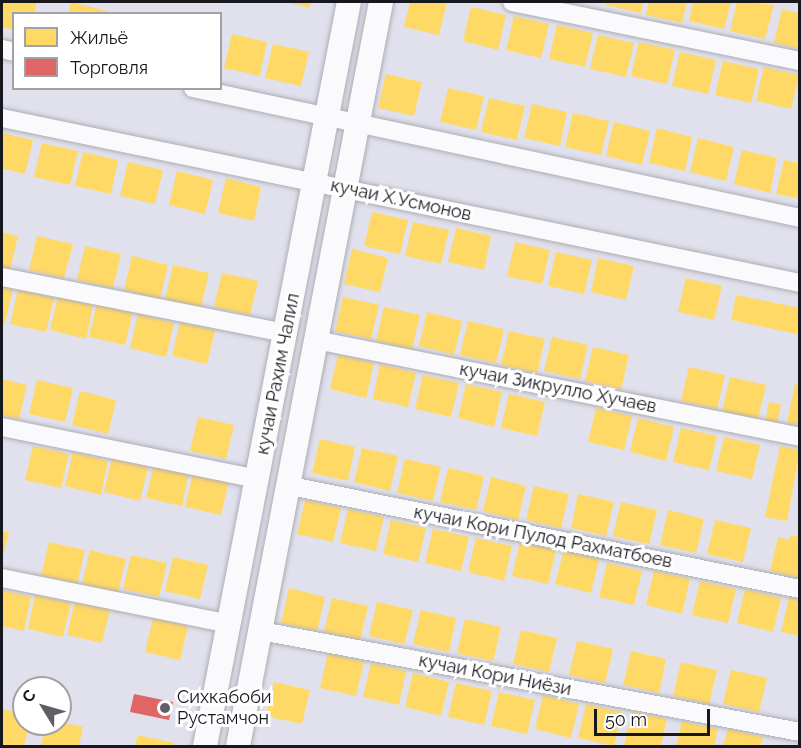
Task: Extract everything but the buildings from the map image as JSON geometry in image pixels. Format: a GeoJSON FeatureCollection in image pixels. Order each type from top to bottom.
{"type":"FeatureCollection","features":[{"type":"Feature","properties":{"kind":"main road","name":"кучаи Рахим Чалил"},"geometry":{"type":"LineString","coordinates":[[205,747],[349,2]]}},
{"type":"Feature","properties":{"kind":"main road","name":"кучаи Рахим Чалил"},"geometry":{"type":"LineString","coordinates":[[238,747],[286,485],[345,189],[355,124],[381,2]]}},
{"type":"Feature","properties":{"kind":"street"},"geometry":{"type":"LineString","coordinates":[[512,2],[800,61]]}},
{"type":"Feature","properties":{"kind":"street"},"geometry":{"type":"LineString","coordinates":[[202,90],[800,218]]}},
{"type":"Feature","properties":{"kind":"street","name":"кучаи Х.Усмонов"},"geometry":{"type":"LineString","coordinates":[[2,118],[800,283]]}},
{"type":"Feature","properties":{"kind":"street"},"geometry":{"type":"LineString","coordinates":[[2,277],[285,333]]}},
{"type":"Feature","properties":{"kind":"street","name":"кучаи Зикрулло Хучаев"},"geometry":{"type":"LineString","coordinates":[[316,340],[800,437]]}},
{"type":"Feature","properties":{"kind":"street"},"geometry":{"type":"LineString","coordinates":[[2,427],[258,479]]}},
{"type":"Feature","properties":{"kind":"street","name":"кучаи Кори Пулод Рахматбоев"},"geometry":{"type":"LineString","coordinates":[[286,485],[800,589]]}},
{"type":"Feature","properties":{"kind":"street"},"geometry":{"type":"LineString","coordinates":[[2,578],[230,624]]}},
{"type":"Feature","properties":{"kind":"street","name":"кучаи Кори Ниёзи"},"geometry":{"type":"LineString","coordinates":[[261,631],[800,732]]}},
{"type":"Feature","properties":{"kind":"place","name":"Сихкабоби Рустамчон"},"geometry":{"type":"Point","coordinates":[165,708]}}]}
